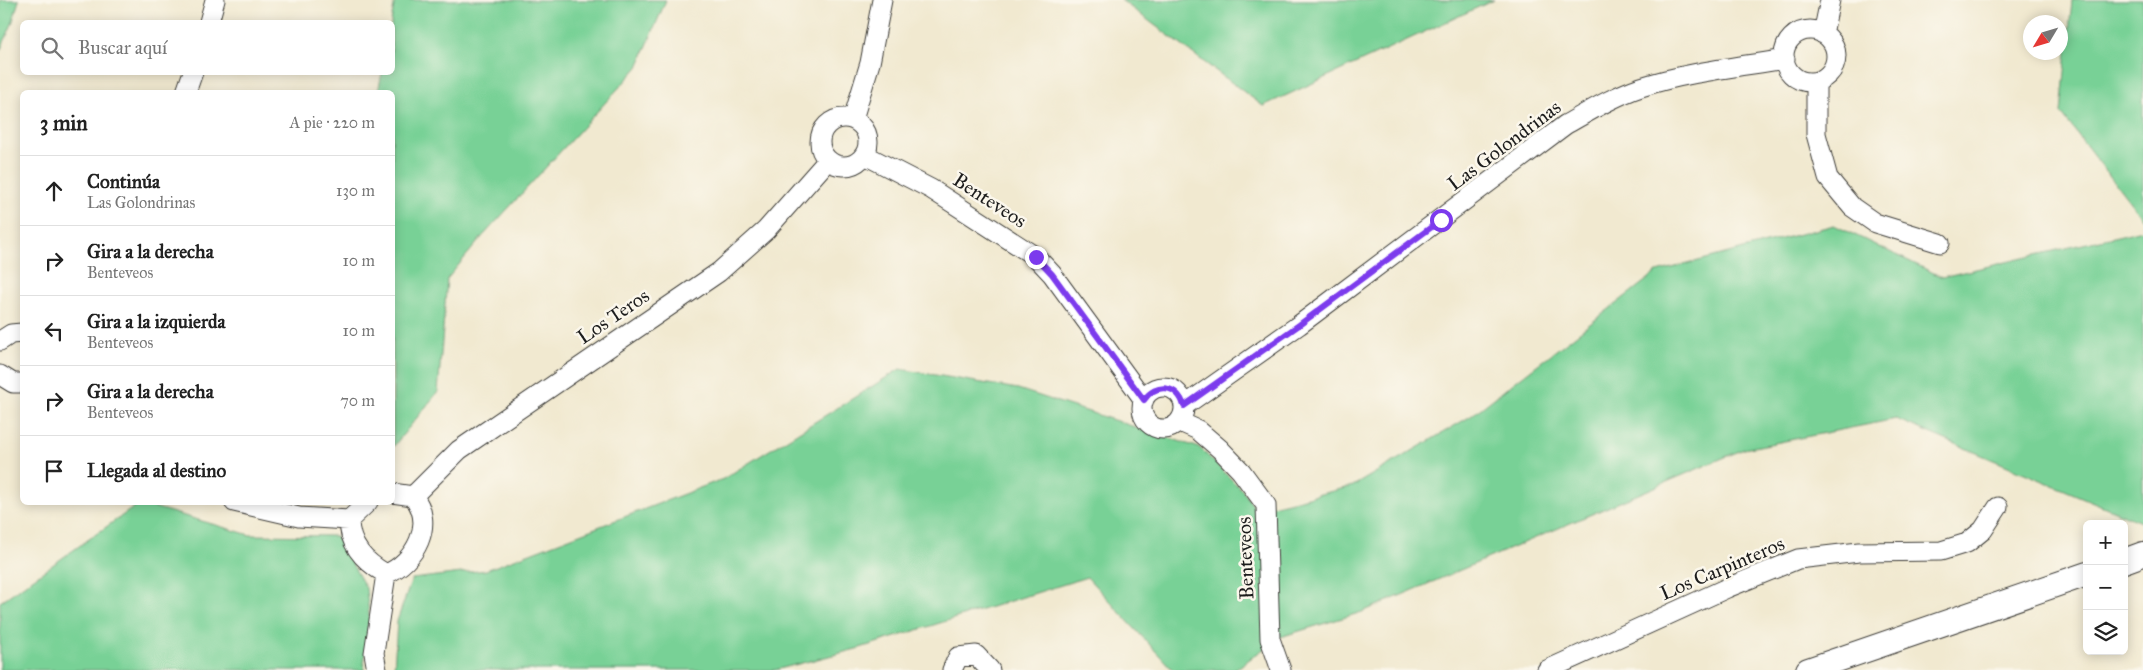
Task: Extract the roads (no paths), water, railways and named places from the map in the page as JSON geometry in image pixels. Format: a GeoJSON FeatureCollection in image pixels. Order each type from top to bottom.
{"type":"FeatureCollection","features":[{"type":"Feature","properties":{"kind":"street"},"geometry":{"type":"LineString","coordinates":[[210,20],[215,0]]}},
{"type":"Feature","properties":{"kind":"street"},"geometry":{"type":"LineString","coordinates":[[853,119],[870,62],[882,0]]}},
{"type":"Feature","properties":{"kind":"street"},"geometry":{"type":"LineString","coordinates":[[1824,34],[1830,0]]}},
{"type":"Feature","properties":{"kind":"street"},"geometry":{"type":"LineString","coordinates":[[1808,30],[1824,34],[1835,47],[1836,56],[1831,72],[1816,82],[1799,80],[1787,67],[1785,51],[1793,37],[1808,30]]}},
{"type":"Feature","properties":{"kind":"street","name":"Las Golondrinas"},"geometry":{"type":"LineString","coordinates":[[1182,414],[1565,124],[1608,101],[1641,87],[1678,77],[1785,59]]}},
{"type":"Feature","properties":{"kind":"street"},"geometry":{"type":"LineString","coordinates":[[187,90],[192,75]]}},
{"type":"Feature","properties":{"kind":"street"},"geometry":{"type":"LineString","coordinates":[[1816,82],[1816,134],[1828,178],[1852,207],[1875,223],[1940,243]]}},
{"type":"Feature","properties":{"kind":"street"},"geometry":{"type":"LineString","coordinates":[[838,118],[853,119],[866,130],[868,138],[865,154],[860,160],[848,166],[834,164],[828,160],[820,147],[819,140],[825,126],[838,118]]}},
{"type":"Feature","properties":{"kind":"street","name":"Benteveos"},"geometry":{"type":"LineString","coordinates":[[865,154],[931,189],[1036,257],[1052,274],[1144,400]]}},
{"type":"Feature","properties":{"kind":"street","name":"Los Teros"},"geometry":{"type":"LineString","coordinates":[[413,496],[459,450],[719,272],[766,230],[828,160]]}},
{"type":"Feature","properties":{"kind":"street"},"geometry":{"type":"LineString","coordinates":[[0,341],[11,334],[20,333]]}},
{"type":"Feature","properties":{"kind":"street","name":"Benteveos"},"geometry":{"type":"LineString","coordinates":[[1182,414],[1169,429],[1156,428],[1146,420],[1142,407],[1144,400],[1153,390],[1166,388],[1178,394],[1182,414],[1241,471],[1266,505],[1270,639],[1281,670]]}},
{"type":"Feature","properties":{"kind":"street"},"geometry":{"type":"LineString","coordinates":[[386,574],[399,569],[418,547],[422,513],[419,504],[413,496],[395,493]]}},
{"type":"Feature","properties":{"kind":"street"},"geometry":{"type":"LineString","coordinates":[[247,505],[299,517],[349,520]]}},
{"type":"Feature","properties":{"kind":"street"},"geometry":{"type":"LineString","coordinates":[[365,505],[349,520],[349,532],[357,551],[367,562],[386,574]]}},
{"type":"Feature","properties":{"kind":"street","name":"Los Carpinteros"},"geometry":{"type":"LineString","coordinates":[[1547,670],[1727,588],[1798,559],[1860,552],[1941,551],[1967,542],[1982,530],[1998,507]]}},
{"type":"Feature","properties":{"kind":"street"},"geometry":{"type":"LineString","coordinates":[[2128,560],[2143,554]]}},
{"type":"Feature","properties":{"kind":"street"},"geometry":{"type":"LineString","coordinates":[[377,670],[374,653],[386,574]]}},
{"type":"Feature","properties":{"kind":"street"},"geometry":{"type":"LineString","coordinates":[[1808,670],[2083,575]]}},
{"type":"Feature","properties":{"kind":"street"},"geometry":{"type":"LineString","coordinates":[[952,670],[958,657],[976,655],[990,670]]}}]}
